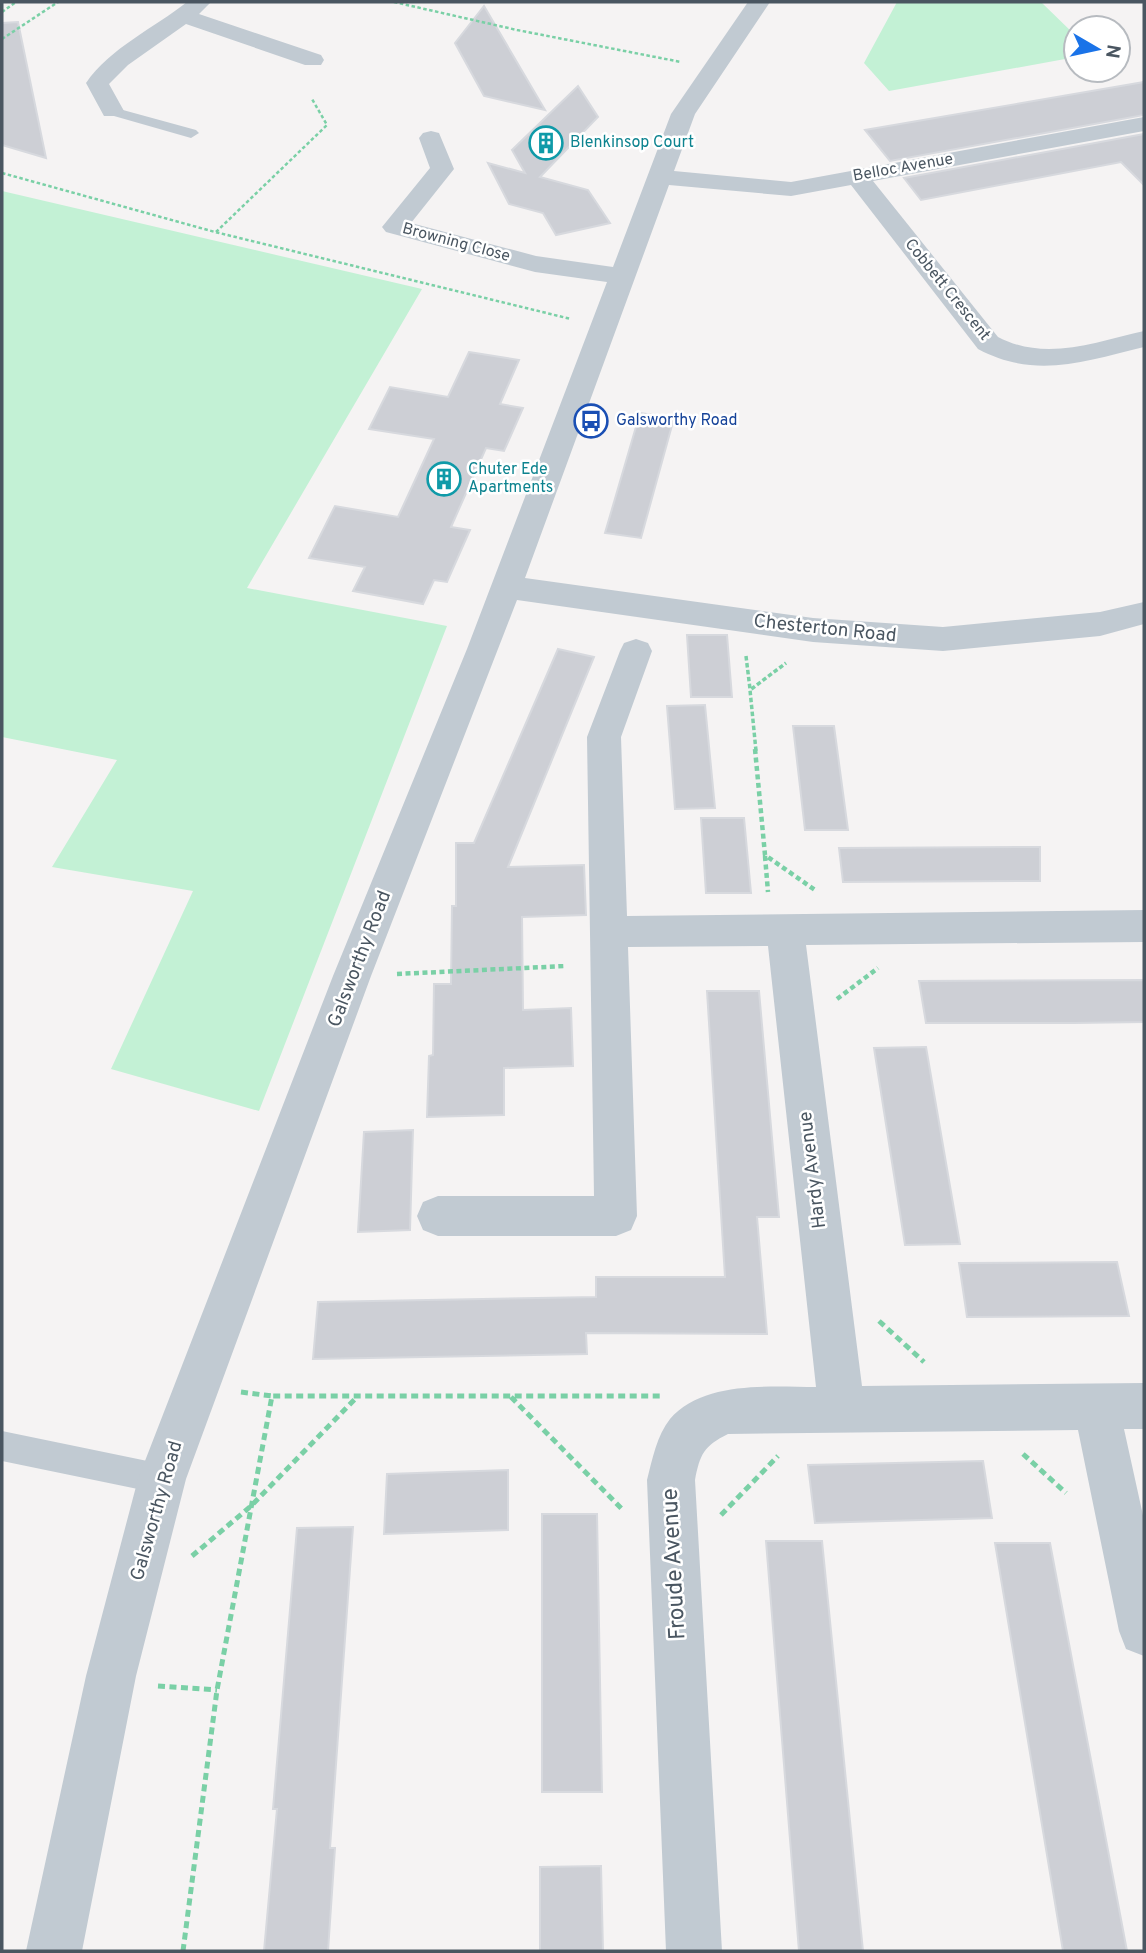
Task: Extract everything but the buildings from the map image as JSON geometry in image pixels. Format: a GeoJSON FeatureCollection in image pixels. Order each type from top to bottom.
{"type":"FeatureCollection","features":[{"type":"Feature","properties":{"kind":"street","name":"Galsworthy Road"},"geometry":{"type":"LineString","coordinates":[[54,1951],[111,1676],[162,1479],[352,976],[507,587],[683,114],[759,2]]}},
{"type":"Feature","properties":{"kind":"street"},"geometry":{"type":"LineString","coordinates":[[112,111],[97,83],[108,69],[192,9],[313,60]]}},
{"type":"Feature","properties":{"kind":"street","name":"Belloc Avenue"},"geometry":{"type":"LineString","coordinates":[[660,177],[790,189],[1144,124]]}},
{"type":"Feature","properties":{"kind":"street","name":"Browning Close"},"geometry":{"type":"LineString","coordinates":[[431,138],[442,169],[395,227],[535,264],[623,276]]}},
{"type":"Feature","properties":{"kind":"street","name":"Cobbett Crescent"},"geometry":{"type":"LineString","coordinates":[[857,177],[988,343],[1003,353],[1037,360],[1144,339]]}},
{"type":"Feature","properties":{"kind":"street","name":"Chesterton Road"},"geometry":{"type":"LineString","coordinates":[[507,587],[829,631],[943,639],[1100,624],[1144,613]]}},
{"type":"Feature","properties":{"kind":"street"},"geometry":{"type":"LineString","coordinates":[[438,1216],[615,1216],[604,737],[636,651]]}},
{"type":"Feature","properties":{"kind":"street"},"geometry":{"type":"LineString","coordinates":[[609,948],[785,930],[1144,926]]}},
{"type":"Feature","properties":{"kind":"street","name":"Hardy Avenue"},"geometry":{"type":"LineString","coordinates":[[785,930],[797,1028],[833,1410]]}},
{"type":"Feature","properties":{"kind":"street","name":"Froude Avenue"},"geometry":{"type":"LineString","coordinates":[[694,1951],[671,1480],[677,1449],[696,1424],[728,1411],[1144,1406]]}},
{"type":"Feature","properties":{"kind":"street"},"geometry":{"type":"LineString","coordinates":[[1096,1407],[1144,1631]]}},
{"type":"Feature","properties":{"kind":"lane"},"geometry":{"type":"LineString","coordinates":[[112,111],[191,133]]}},
{"type":"Feature","properties":{"kind":"lane"},"geometry":{"type":"LineString","coordinates":[[2,1446],[162,1479]]}},
{"type":"Feature","properties":{"kind":"path"},"geometry":{"type":"LineString","coordinates":[[2,12],[16,2]]}},
{"type":"Feature","properties":{"kind":"path"},"geometry":{"type":"LineString","coordinates":[[2,40],[58,2]]}},
{"type":"Feature","properties":{"kind":"path"},"geometry":{"type":"LineString","coordinates":[[394,2],[517,30],[714,68]]}},
{"type":"Feature","properties":{"kind":"path"},"geometry":{"type":"LineString","coordinates":[[215,232],[327,125],[312,99]]}},
{"type":"Feature","properties":{"kind":"path"},"geometry":{"type":"LineString","coordinates":[[2,173],[215,232],[567,318]]}},
{"type":"Feature","properties":{"kind":"path"},"geometry":{"type":"LineString","coordinates":[[829,631],[750,690],[765,855],[871,929]]}},
{"type":"Feature","properties":{"kind":"path"},"geometry":{"type":"LineString","coordinates":[[797,1028],[932,928]]}},
{"type":"Feature","properties":{"kind":"path"},"geometry":{"type":"LineString","coordinates":[[352,976],[609,948]]}},
{"type":"Feature","properties":{"kind":"path"},"geometry":{"type":"LineString","coordinates":[[183,1951],[217,1690],[272,1396],[678,1396],[728,1411]]}},
{"type":"Feature","properties":{"kind":"path"},"geometry":{"type":"LineString","coordinates":[[190,1558],[251,1506],[357,1396]]}},
{"type":"Feature","properties":{"kind":"path"},"geometry":{"type":"LineString","coordinates":[[511,1396],[626,1513]]}},
{"type":"Feature","properties":{"kind":"path"},"geometry":{"type":"LineString","coordinates":[[674,1562],[833,1410]]}},
{"type":"Feature","properties":{"kind":"path"},"geometry":{"type":"LineString","coordinates":[[160,1686],[217,1690]]}},
{"type":"Feature","properties":{"kind":"green space"},"geometry":{"type":"Polygon","coordinates":[[[897,2],[1041,2],[1062,22],[1062,60],[889,91],[864,63],[897,2]]]}},
{"type":"Feature","properties":{"kind":"green space"},"geometry":{"type":"Polygon","coordinates":[[[2,191],[422,289],[247,588],[447,626],[259,1111],[111,1069],[193,891],[52,867],[117,760],[2,737],[2,191]]]}},
{"type":"Feature","properties":{"kind":"place","name":"Blenkinsop Court"},"geometry":{"type":"Point","coordinates":[546,143]}},
{"type":"Feature","properties":{"kind":"place","name":"Galsworthy Road"},"geometry":{"type":"Point","coordinates":[591,421]}},
{"type":"Feature","properties":{"kind":"place","name":"Chuter Ede Apartments"},"geometry":{"type":"Point","coordinates":[444,479]}}]}
